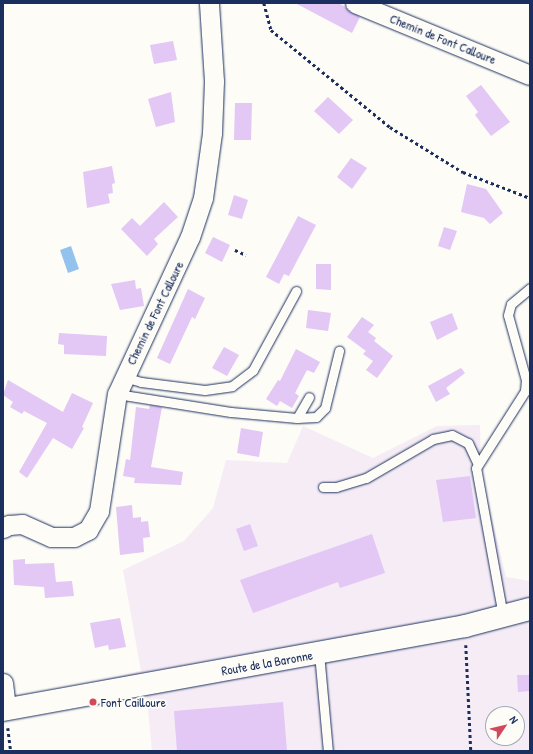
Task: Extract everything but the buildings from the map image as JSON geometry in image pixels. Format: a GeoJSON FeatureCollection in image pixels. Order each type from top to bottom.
{"type":"FeatureCollection","features":[{"type":"Feature","properties":{"kind":"main road","name":"Route de la Baronne"},"geometry":{"type":"LineString","coordinates":[[5,710],[465,626],[530,609]]}},
{"type":"Feature","properties":{"kind":"street","name":"Chemin de Font Calloure"},"geometry":{"type":"LineString","coordinates":[[3,528],[9,525],[22,524],[51,537],[74,537],[88,530],[102,501],[120,385],[190,237],[202,198],[212,132],[213,96],[210,3]]}},
{"type":"Feature","properties":{"kind":"street","name":"Chemin de Font Calloure"},"geometry":{"type":"LineString","coordinates":[[355,3],[530,75]]}},
{"type":"Feature","properties":{"kind":"street"},"geometry":{"type":"LineString","coordinates":[[3,684],[5,710]]}},
{"type":"Feature","properties":{"kind":"lane"},"geometry":{"type":"LineString","coordinates":[[502,616],[476,468],[525,391],[526,380],[508,315],[511,304],[530,288]]}},
{"type":"Feature","properties":{"kind":"lane"},"geometry":{"type":"LineString","coordinates":[[120,385],[141,382],[205,390],[232,386],[253,370],[296,291]]}},
{"type":"Feature","properties":{"kind":"lane"},"geometry":{"type":"LineString","coordinates":[[120,385],[231,412],[297,418],[316,416],[325,408],[339,351]]}},
{"type":"Feature","properties":{"kind":"lane"},"geometry":{"type":"LineString","coordinates":[[297,418],[309,397]]}},
{"type":"Feature","properties":{"kind":"lane"},"geometry":{"type":"LineString","coordinates":[[323,487],[336,487],[366,478],[433,439],[452,435],[468,443],[478,464]]}},
{"type":"Feature","properties":{"kind":"lane"},"geometry":{"type":"LineString","coordinates":[[319,653],[328,751]]}},
{"type":"Feature","properties":{"kind":"path"},"geometry":{"type":"LineString","coordinates":[[264,3],[271,30],[390,127],[463,172],[530,198]]}},
{"type":"Feature","properties":{"kind":"path"},"geometry":{"type":"LineString","coordinates":[[235,250],[246,255]]}},
{"type":"Feature","properties":{"kind":"path"},"geometry":{"type":"LineString","coordinates":[[465,626],[471,751]]}},
{"type":"Feature","properties":{"kind":"path"},"geometry":{"type":"LineString","coordinates":[[5,710],[11,751]]}},
{"type":"Feature","properties":{"kind":"shaded area"},"geometry":{"type":"Polygon","coordinates":[[[480,425],[481,472],[506,577],[530,581],[530,751],[152,751],[145,681],[3,702],[141,671],[123,570],[184,541],[213,508],[226,460],[287,463],[303,426],[373,458],[437,426],[480,425]]]}},
{"type":"Feature","properties":{"kind":"water"},"geometry":{"type":"Polygon","coordinates":[[[71,246],[79,269],[68,273],[60,250],[71,246]]]}},
{"type":"Feature","properties":{"kind":"place","name":"Font Cailloure"},"geometry":{"type":"Point","coordinates":[93,702]}}]}
